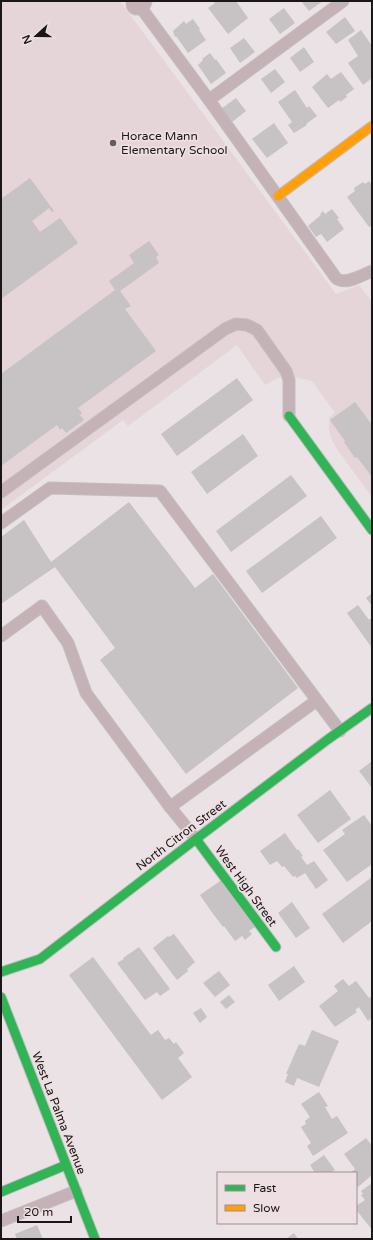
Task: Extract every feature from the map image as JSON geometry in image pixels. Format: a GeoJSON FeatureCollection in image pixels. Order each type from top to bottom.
{"type":"FeatureCollection","features":[{"type":"Feature","properties":{"kind":"street"},"geometry":{"type":"LineString","coordinates":[[278,196],[372,126]]}},
{"type":"Feature","properties":{"kind":"street"},"geometry":{"type":"LineString","coordinates":[[289,416],[372,530]]}},
{"type":"Feature","properties":{"kind":"street","name":"North Citron Street"},"geometry":{"type":"LineString","coordinates":[[1,972],[40,959],[196,839],[372,708]]}},
{"type":"Feature","properties":{"kind":"street","name":"West High Street"},"geometry":{"type":"LineString","coordinates":[[196,839],[276,947]]}},
{"type":"Feature","properties":{"kind":"street","name":"West La Palma Avenue"},"geometry":{"type":"LineString","coordinates":[[1,997],[95,1239]]}},
{"type":"Feature","properties":{"kind":"street"},"geometry":{"type":"LineString","coordinates":[[1,1192],[66,1165]]}},
{"type":"Feature","properties":{"kind":"lane"},"geometry":{"type":"LineString","coordinates":[[209,100],[343,1]]}},
{"type":"Feature","properties":{"kind":"lane"},"geometry":{"type":"LineString","coordinates":[[138,2],[336,278],[340,282],[345,282],[372,271]]}},
{"type":"Feature","properties":{"kind":"lane"},"geometry":{"type":"LineString","coordinates":[[1,492],[224,329],[236,324],[247,325],[257,330],[286,372],[289,380],[289,416]]}},
{"type":"Feature","properties":{"kind":"lane"},"geometry":{"type":"LineString","coordinates":[[1,523],[50,488],[160,491],[340,732]]}},
{"type":"Feature","properties":{"kind":"lane"},"geometry":{"type":"LineString","coordinates":[[1,636],[42,606],[68,643],[86,693],[170,807],[196,839]]}},
{"type":"Feature","properties":{"kind":"lane"},"geometry":{"type":"LineString","coordinates":[[170,807],[316,701]]}},
{"type":"Feature","properties":{"kind":"lane"},"geometry":{"type":"LineString","coordinates":[[1,1221],[76,1191]]}},
{"type":"Feature","properties":{"kind":"shaded area","name":"Horace Mann Elementary School"},"geometry":{"type":"Polygon","coordinates":[[[1,1],[120,1],[336,294],[359,285],[372,302],[372,497],[332,440],[329,431],[329,418],[335,413],[312,381],[289,376],[278,378],[265,385],[237,345],[128,426],[123,420],[1,510],[1,1]]]}},
{"type":"Feature","properties":{"kind":"building"},"geometry":{"type":"Polygon","coordinates":[[[213,1],[236,1],[248,18],[228,34],[208,8],[215,3],[213,1]]]}},
{"type":"Feature","properties":{"kind":"building"},"geometry":{"type":"Polygon","coordinates":[[[301,1],[323,1],[309,11],[301,1]]]}},
{"type":"Feature","properties":{"kind":"building"},"geometry":{"type":"Polygon","coordinates":[[[284,8],[295,23],[280,34],[269,19],[284,8]]]}},
{"type":"Feature","properties":{"kind":"building"},"geometry":{"type":"Polygon","coordinates":[[[345,17],[355,31],[336,44],[326,32],[345,17]]]}},
{"type":"Feature","properties":{"kind":"building"},"geometry":{"type":"Polygon","coordinates":[[[193,19],[206,40],[188,53],[176,36],[175,37],[173,31],[184,21],[186,24],[193,19]]]}},
{"type":"Feature","properties":{"kind":"building"},"geometry":{"type":"Polygon","coordinates":[[[361,30],[372,46],[372,78],[363,85],[348,63],[358,56],[348,40],[361,30]]]}},
{"type":"Feature","properties":{"kind":"building"},"geometry":{"type":"Polygon","coordinates":[[[244,38],[255,52],[240,63],[230,48],[244,38]]]}},
{"type":"Feature","properties":{"kind":"building"},"geometry":{"type":"Polygon","coordinates":[[[304,47],[314,62],[300,72],[290,58],[304,47]]]}},
{"type":"Feature","properties":{"kind":"building"},"geometry":{"type":"Polygon","coordinates":[[[210,53],[226,73],[211,84],[198,65],[203,60],[202,59],[210,53]]]}},
{"type":"Feature","properties":{"kind":"building"},"geometry":{"type":"Polygon","coordinates":[[[275,69],[285,82],[271,93],[261,79],[275,69]]]}},
{"type":"Feature","properties":{"kind":"building"},"geometry":{"type":"Polygon","coordinates":[[[341,72],[354,89],[346,95],[347,97],[340,102],[339,100],[328,108],[312,87],[327,74],[331,79],[341,72]]]}},
{"type":"Feature","properties":{"kind":"building"},"geometry":{"type":"Polygon","coordinates":[[[295,90],[307,108],[309,106],[317,116],[306,124],[307,125],[294,133],[288,125],[292,122],[278,102],[295,90]]]}},
{"type":"Feature","properties":{"kind":"building"},"geometry":{"type":"Polygon","coordinates":[[[236,98],[246,111],[232,122],[221,109],[236,98]]]}},
{"type":"Feature","properties":{"kind":"building"},"geometry":{"type":"Polygon","coordinates":[[[274,123],[288,143],[267,158],[252,139],[274,123]]]}},
{"type":"Feature","properties":{"kind":"building"},"geometry":{"type":"Polygon","coordinates":[[[30,178],[54,211],[52,212],[49,208],[32,221],[40,232],[60,218],[78,243],[1,299],[1,199],[30,178]]]}},
{"type":"Feature","properties":{"kind":"building"},"geometry":{"type":"Polygon","coordinates":[[[369,181],[372,185],[372,225],[369,227],[347,197],[355,191],[354,188],[363,182],[365,184],[369,181]]]}},
{"type":"Feature","properties":{"kind":"building"},"geometry":{"type":"Polygon","coordinates":[[[332,209],[339,218],[337,219],[344,229],[327,242],[321,234],[316,237],[308,226],[321,215],[320,214],[323,211],[325,214],[332,209]]]}},
{"type":"Feature","properties":{"kind":"building"},"geometry":{"type":"Polygon","coordinates":[[[149,241],[159,255],[156,257],[159,263],[120,291],[131,306],[125,309],[156,351],[78,408],[82,413],[80,415],[84,420],[66,433],[62,428],[60,430],[57,425],[1,466],[1,374],[115,290],[109,281],[134,263],[129,255],[149,241]]]}},
{"type":"Feature","properties":{"kind":"building"},"geometry":{"type":"Polygon","coordinates":[[[237,378],[253,400],[177,456],[161,434],[237,378]]]}},
{"type":"Feature","properties":{"kind":"building"},"geometry":{"type":"Polygon","coordinates":[[[355,402],[372,425],[372,477],[357,457],[355,458],[330,420],[355,402]]]}},
{"type":"Feature","properties":{"kind":"building"},"geometry":{"type":"Polygon","coordinates":[[[243,434],[258,456],[207,494],[191,472],[243,434]]]}},
{"type":"Feature","properties":{"kind":"building"},"geometry":{"type":"Polygon","coordinates":[[[291,475],[307,496],[231,552],[216,531],[291,475]]]}},
{"type":"Feature","properties":{"kind":"building"},"geometry":{"type":"Polygon","coordinates":[[[129,502],[195,588],[213,574],[298,688],[186,774],[100,660],[115,648],[55,567],[1,604],[1,537],[24,520],[51,562],[129,502]]]}},
{"type":"Feature","properties":{"kind":"building"},"geometry":{"type":"Polygon","coordinates":[[[321,516],[337,538],[262,593],[246,571],[321,516]]]}},
{"type":"Feature","properties":{"kind":"building"},"geometry":{"type":"Polygon","coordinates":[[[372,593],[372,606],[366,598],[372,593]]]}},
{"type":"Feature","properties":{"kind":"building"},"geometry":{"type":"Polygon","coordinates":[[[358,605],[369,620],[372,618],[372,648],[347,613],[358,605]]]}},
{"type":"Feature","properties":{"kind":"building"},"geometry":{"type":"Polygon","coordinates":[[[372,761],[372,788],[359,771],[372,761]]]}},
{"type":"Feature","properties":{"kind":"building"},"geometry":{"type":"Polygon","coordinates":[[[330,790],[351,819],[318,843],[297,815],[330,790]]]}},
{"type":"Feature","properties":{"kind":"building"},"geometry":{"type":"Polygon","coordinates":[[[364,815],[372,826],[372,864],[347,882],[323,850],[345,834],[342,830],[364,815]]]}},
{"type":"Feature","properties":{"kind":"building"},"geometry":{"type":"Polygon","coordinates":[[[285,833],[303,856],[301,857],[307,865],[314,861],[328,880],[316,889],[305,873],[297,878],[295,876],[293,877],[284,866],[282,867],[277,861],[270,865],[260,851],[285,833]]]}},
{"type":"Feature","properties":{"kind":"building"},"geometry":{"type":"Polygon","coordinates":[[[372,877],[372,921],[343,943],[322,914],[372,877]]]}},
{"type":"Feature","properties":{"kind":"building"},"geometry":{"type":"Polygon","coordinates":[[[223,879],[255,927],[249,931],[252,934],[245,940],[242,936],[235,941],[200,895],[223,879]]]}},
{"type":"Feature","properties":{"kind":"building"},"geometry":{"type":"Polygon","coordinates":[[[292,902],[310,928],[296,938],[278,913],[292,902]]]}},
{"type":"Feature","properties":{"kind":"building"},"geometry":{"type":"Polygon","coordinates":[[[174,934],[195,962],[187,969],[188,971],[177,980],[153,948],[168,936],[169,937],[174,934]]]}},
{"type":"Feature","properties":{"kind":"building"},"geometry":{"type":"Polygon","coordinates":[[[139,947],[170,989],[160,996],[157,992],[145,1000],[117,963],[139,947]]]}},
{"type":"Feature","properties":{"kind":"building"},"geometry":{"type":"Polygon","coordinates":[[[93,957],[151,1035],[158,1030],[165,1040],[169,1038],[174,1044],[176,1042],[184,1053],[178,1058],[192,1077],[162,1100],[69,975],[93,957]]]}},
{"type":"Feature","properties":{"kind":"building"},"geometry":{"type":"Polygon","coordinates":[[[294,966],[305,982],[279,1001],[268,985],[294,966]]]}},
{"type":"Feature","properties":{"kind":"building"},"geometry":{"type":"Polygon","coordinates":[[[219,971],[230,985],[215,997],[203,983],[219,971]]]}},
{"type":"Feature","properties":{"kind":"building"},"geometry":{"type":"Polygon","coordinates":[[[343,979],[349,986],[356,981],[369,998],[372,996],[372,1018],[368,1021],[359,1007],[355,1010],[357,1012],[335,1027],[319,1006],[338,991],[334,986],[343,979]]]}},
{"type":"Feature","properties":{"kind":"building"},"geometry":{"type":"Polygon","coordinates":[[[229,995],[235,1002],[226,1009],[220,1002],[229,995]]]}},
{"type":"Feature","properties":{"kind":"building"},"geometry":{"type":"Polygon","coordinates":[[[201,1008],[207,1017],[200,1023],[193,1013],[201,1008]]]}},
{"type":"Feature","properties":{"kind":"building"},"geometry":{"type":"Polygon","coordinates":[[[312,1030],[339,1041],[319,1087],[297,1078],[294,1086],[285,1082],[288,1074],[286,1074],[299,1044],[305,1046],[312,1030]]]}},
{"type":"Feature","properties":{"kind":"building"},"geometry":{"type":"Polygon","coordinates":[[[319,1092],[328,1106],[325,1107],[332,1119],[337,1116],[348,1133],[313,1156],[307,1146],[311,1143],[301,1127],[306,1124],[305,1121],[310,1117],[301,1104],[319,1092]]]}},
{"type":"Feature","properties":{"kind":"building"},"geometry":{"type":"Polygon","coordinates":[[[366,1138],[372,1146],[372,1175],[358,1187],[357,1172],[351,1172],[355,1169],[344,1154],[366,1138]]]}},
{"type":"Feature","properties":{"kind":"building"},"geometry":{"type":"Polygon","coordinates":[[[324,1155],[335,1170],[332,1172],[314,1172],[310,1165],[324,1155]]]}},
{"type":"Feature","properties":{"kind":"building"},"geometry":{"type":"Polygon","coordinates":[[[372,1183],[372,1230],[357,1212],[357,1205],[365,1200],[361,1195],[363,1194],[361,1191],[372,1183]]]}},
{"type":"Feature","properties":{"kind":"building"},"geometry":{"type":"Polygon","coordinates":[[[37,1225],[43,1239],[17,1239],[15,1234],[37,1225]]]}},
{"type":"Feature","properties":{"kind":"building"},"geometry":{"type":"Polygon","coordinates":[[[294,1233],[298,1239],[286,1239],[294,1233]]]}},
{"type":"Feature","properties":{"kind":"traffic: fast"},"geometry":{"type":"LineString","coordinates":[[289,416],[372,530]]}},
{"type":"Feature","properties":{"kind":"traffic: fast"},"geometry":{"type":"LineString","coordinates":[[1,972],[40,959],[196,839],[372,708]]}},
{"type":"Feature","properties":{"kind":"traffic: fast"},"geometry":{"type":"LineString","coordinates":[[196,839],[276,947]]}},
{"type":"Feature","properties":{"kind":"traffic: fast"},"geometry":{"type":"LineString","coordinates":[[1,997],[95,1239]]}},
{"type":"Feature","properties":{"kind":"traffic: fast"},"geometry":{"type":"LineString","coordinates":[[1,1192],[66,1165]]}},
{"type":"Feature","properties":{"kind":"traffic: slow"},"geometry":{"type":"LineString","coordinates":[[278,196],[372,126]]}},
{"type":"Feature","properties":{"kind":"place","name":"Horace Mann Elementary School"},"geometry":{"type":"Point","coordinates":[113,143]}}]}
